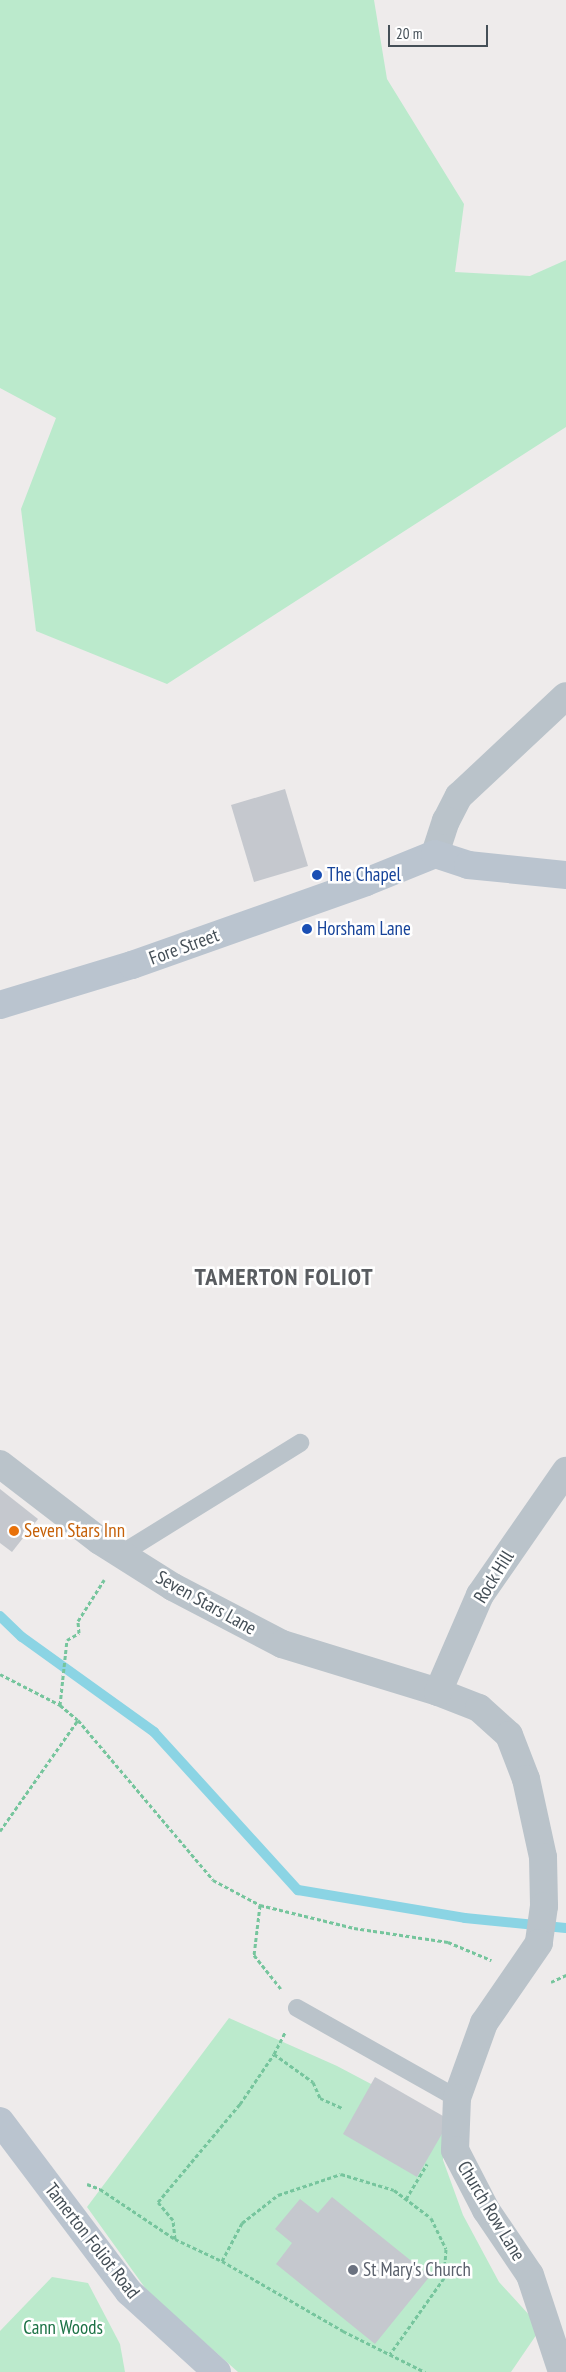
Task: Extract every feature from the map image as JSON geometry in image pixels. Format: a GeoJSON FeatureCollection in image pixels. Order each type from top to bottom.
{"type":"FeatureCollection","features":[{"type":"Feature","properties":{"kind":"street"},"geometry":{"type":"LineString","coordinates":[[566,696],[459,796],[446,821],[435,854],[468,866],[566,875]]}},
{"type":"Feature","properties":{"kind":"street","name":"Fore Street"},"geometry":{"type":"LineString","coordinates":[[0,1006],[132,965],[366,882],[435,854]]}},
{"type":"Feature","properties":{"kind":"street","name":"Seven Stars Lane"},"geometry":{"type":"LineString","coordinates":[[0,1464],[100,1541],[173,1586],[282,1644],[438,1692]]}},
{"type":"Feature","properties":{"kind":"street","name":"Rock Hill"},"geometry":{"type":"LineString","coordinates":[[438,1692],[480,1595],[566,1471]]}},
{"type":"Feature","properties":{"kind":"street","name":"Church Row Lane"},"geometry":{"type":"LineString","coordinates":[[438,1692],[480,1708],[509,1735],[526,1779],[544,1857],[544,1906],[539,1943],[484,2023],[457,2098],[455,2150],[486,2210],[530,2275],[562,2372]]}},
{"type":"Feature","properties":{"kind":"street","name":"Tamerton Foliot Road"},"geometry":{"type":"LineString","coordinates":[[0,2121],[129,2292],[217,2372]]}},
{"type":"Feature","properties":{"kind":"lane"},"geometry":{"type":"LineString","coordinates":[[121,1554],[300,1443]]}},
{"type":"Feature","properties":{"kind":"lane"},"geometry":{"type":"LineString","coordinates":[[297,2008],[457,2098]]}},
{"type":"Feature","properties":{"kind":"path"},"geometry":{"type":"LineString","coordinates":[[60,1705],[67,1640],[78,1633],[78,1621],[121,1554]]}},
{"type":"Feature","properties":{"kind":"path"},"geometry":{"type":"LineString","coordinates":[[0,1674],[60,1705],[78,1720],[213,1880],[260,1905],[354,1928],[448,1942],[520,1971]]}},
{"type":"Feature","properties":{"kind":"path"},"geometry":{"type":"LineString","coordinates":[[0,1831],[78,1720]]}},
{"type":"Feature","properties":{"kind":"path"},"geometry":{"type":"LineString","coordinates":[[260,1905],[254,1955],[273,1979]]}},
{"type":"Feature","properties":{"kind":"path"},"geometry":{"type":"LineString","coordinates":[[175,2239],[173,2220],[158,2202],[240,2104],[274,2054],[313,2082],[320,2098],[342,2108]]}},
{"type":"Feature","properties":{"kind":"path"},"geometry":{"type":"LineString","coordinates":[[222,2261],[242,2223],[278,2195],[341,2174],[394,2190],[431,2218],[446,2249],[444,2278],[390,2354]]}},
{"type":"Feature","properties":{"kind":"path"},"geometry":{"type":"LineString","coordinates":[[100,2189],[175,2239],[222,2261],[343,2331],[424,2372]]}},
{"type":"Feature","properties":{"kind":"green space"},"geometry":{"type":"Polygon","coordinates":[[[0,0],[374,0],[387,79],[464,204],[455,272],[530,276],[566,260],[566,427],[167,684],[36,631],[21,509],[56,418],[0,388],[0,0]]]}},
{"type":"Feature","properties":{"kind":"green space"},"geometry":{"type":"Polygon","coordinates":[[[229,2018],[337,2066],[445,2123],[443,2160],[463,2215],[499,2282],[541,2328],[511,2372],[238,2372],[148,2292],[87,2207],[229,2018]]]}},
{"type":"Feature","properties":{"kind":"green space","name":"Cann Woods"},"geometry":{"type":"Polygon","coordinates":[[[52,2277],[88,2283],[120,2344],[125,2372],[0,2372],[0,2331],[52,2277]]]}},
{"type":"Feature","properties":{"kind":"building"},"geometry":{"type":"Polygon","coordinates":[[[285,789],[308,866],[254,882],[231,805],[285,789]]]}},
{"type":"Feature","properties":{"kind":"building","name":"Seven Stars Inn"},"geometry":{"type":"Polygon","coordinates":[[[0,1489],[38,1519],[12,1552],[0,1543],[0,1489]]]}},
{"type":"Feature","properties":{"kind":"building"},"geometry":{"type":"Polygon","coordinates":[[[375,2077],[450,2120],[417,2177],[343,2134],[375,2077]]]}},
{"type":"Feature","properties":{"kind":"building","name":"St Mary's Church"},"geometry":{"type":"Polygon","coordinates":[[[332,2197],[430,2276],[375,2344],[276,2264],[292,2243],[275,2229],[300,2199],[318,2213],[332,2197]]]}},
{"type":"Feature","properties":{"kind":"waterway"},"geometry":{"type":"LineString","coordinates":[[0,1616],[22,1637],[154,1732],[298,1890],[465,1918],[566,1928]]}},
{"type":"Feature","properties":{"kind":"place","name":"The Chapel"},"geometry":{"type":"Point","coordinates":[317,875]}},
{"type":"Feature","properties":{"kind":"place","name":"Horsham Lane"},"geometry":{"type":"Point","coordinates":[307,929]}},
{"type":"Feature","properties":{"kind":"place","name":"Seven Stars Inn"},"geometry":{"type":"Point","coordinates":[14,1531]}},
{"type":"Feature","properties":{"kind":"place","name":"St Mary's Church"},"geometry":{"type":"Point","coordinates":[353,2270]}},
{"type":"Feature","properties":{"kind":"district","name":"TAMERTON FOLIOT"},"geometry":{"type":"Point","coordinates":[284,1277]}}]}
